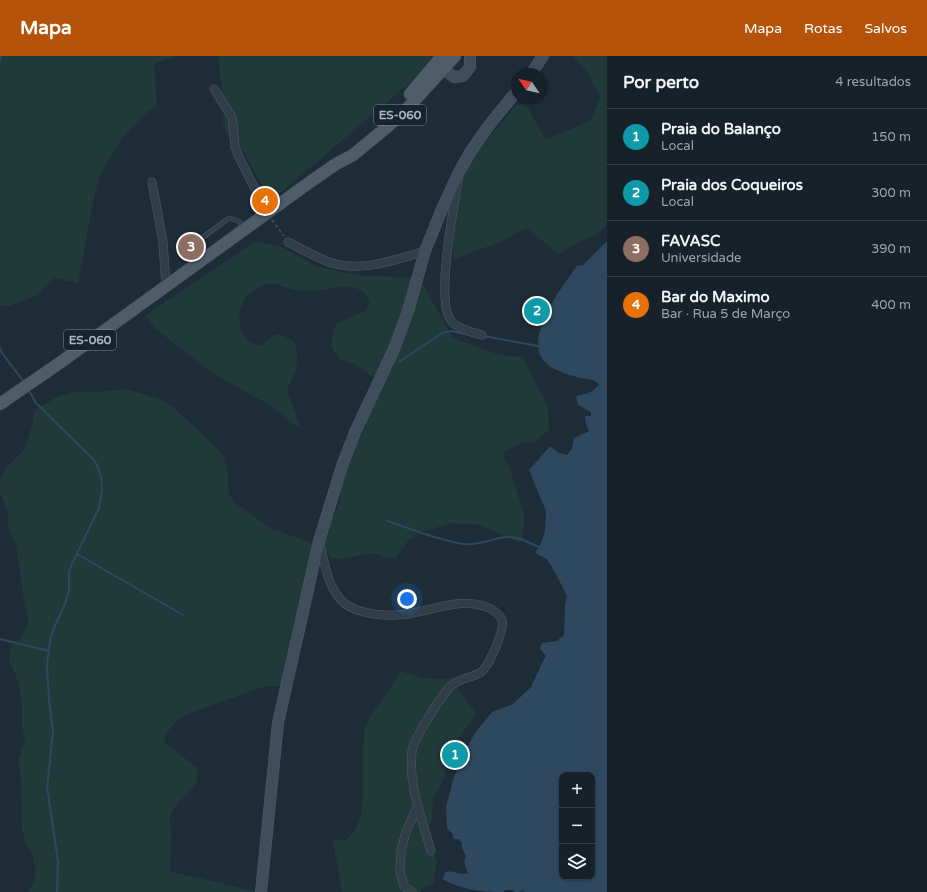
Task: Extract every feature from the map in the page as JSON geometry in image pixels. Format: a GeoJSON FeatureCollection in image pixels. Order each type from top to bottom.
{"type":"FeatureCollection","features":[{"type":"Feature","properties":{"kind":"main road","name":"ES-060"},"geometry":{"type":"LineString","coordinates":[[336,164],[391,114],[442,56]]}},
{"type":"Feature","properties":{"kind":"main road"},"geometry":{"type":"LineString","coordinates":[[443,69],[443,63],[448,56]]}},
{"type":"Feature","properties":{"kind":"main road","name":"ES-060"},"geometry":{"type":"LineString","coordinates":[[0,404],[336,164],[353,155],[404,112],[455,56]]}},
{"type":"Feature","properties":{"kind":"street"},"geometry":{"type":"LineString","coordinates":[[443,69],[454,77],[462,76],[470,67],[470,56]]}},
{"type":"Feature","properties":{"kind":"street"},"geometry":{"type":"LineString","coordinates":[[535,68],[543,56]]}},
{"type":"Feature","properties":{"kind":"street"},"geometry":{"type":"LineString","coordinates":[[214,89],[232,117],[235,146],[238,155],[267,213]]}},
{"type":"Feature","properties":{"kind":"street"},"geometry":{"type":"LineString","coordinates":[[261,892],[278,723],[319,541],[345,458],[356,430],[394,349],[408,311],[425,251],[459,172],[471,151],[490,124],[511,98]]}},
{"type":"Feature","properties":{"kind":"street"},"geometry":{"type":"LineString","coordinates":[[459,172],[444,280],[444,301],[446,311],[450,320],[454,324],[482,335]]}},
{"type":"Feature","properties":{"kind":"street"},"geometry":{"type":"LineString","coordinates":[[152,182],[163,242],[166,286]]}},
{"type":"Feature","properties":{"kind":"street"},"geometry":{"type":"LineString","coordinates":[[288,242],[316,257],[345,266],[360,266],[384,262],[425,251]]}},
{"type":"Feature","properties":{"kind":"street"},"geometry":{"type":"LineString","coordinates":[[319,541],[333,589],[340,600],[347,606],[377,614],[396,615],[467,604],[489,608],[496,612],[502,620],[500,635],[484,669],[479,673],[457,682],[451,687],[434,709],[412,750],[412,780],[417,807],[431,851]]}},
{"type":"Feature","properties":{"kind":"street"},"geometry":{"type":"LineString","coordinates":[[412,892],[404,886],[400,871],[401,851],[406,832],[417,807]]}},
{"type":"Feature","properties":{"kind":"lane"},"geometry":{"type":"LineString","coordinates":[[187,249],[229,218],[238,221],[246,229]]}},
{"type":"Feature","properties":{"kind":"path"},"geometry":{"type":"LineString","coordinates":[[267,213],[288,242]]}},
{"type":"Feature","properties":{"kind":"green space"},"geometry":{"type":"Polygon","coordinates":[[[0,56],[177,56],[154,64],[157,105],[148,111],[124,136],[100,174],[92,207],[78,283],[55,278],[36,296],[10,306],[0,306],[0,56]]]}},
{"type":"Feature","properties":{"kind":"green space"},"geometry":{"type":"Polygon","coordinates":[[[218,56],[433,56],[412,81],[272,200],[240,145],[228,136],[223,124],[224,110],[218,56]]]}},
{"type":"Feature","properties":{"kind":"green space"},"geometry":{"type":"Polygon","coordinates":[[[572,56],[607,56],[607,224],[597,235],[581,241],[559,254],[526,228],[500,242],[454,259],[453,240],[461,172],[515,106],[522,104],[529,109],[545,139],[591,120],[600,97],[586,70],[572,56]]]}},
{"type":"Feature","properties":{"kind":"green space"},"geometry":{"type":"Polygon","coordinates":[[[256,241],[282,247],[316,266],[357,275],[415,278],[424,286],[453,338],[497,354],[520,357],[524,360],[548,406],[549,430],[534,442],[523,443],[505,451],[504,458],[508,464],[525,518],[520,543],[480,525],[451,523],[422,532],[408,541],[395,559],[373,554],[341,559],[331,558],[324,548],[324,533],[338,508],[341,489],[348,468],[378,392],[385,382],[370,375],[355,364],[341,360],[333,350],[331,343],[336,324],[366,310],[370,301],[366,295],[363,292],[351,287],[306,291],[277,284],[268,284],[258,287],[244,300],[240,311],[239,321],[245,337],[254,344],[260,346],[273,336],[279,334],[294,342],[297,361],[295,372],[287,389],[300,427],[293,424],[271,406],[212,373],[156,329],[145,316],[256,241]]]}},
{"type":"Feature","properties":{"kind":"green space"},"geometry":{"type":"Polygon","coordinates":[[[126,389],[160,399],[173,407],[215,446],[223,455],[228,473],[228,492],[234,502],[273,530],[277,530],[321,547],[292,686],[266,686],[190,713],[174,723],[164,739],[166,744],[199,769],[196,783],[189,793],[179,802],[172,812],[169,821],[171,830],[170,871],[257,892],[28,892],[33,885],[36,871],[32,853],[25,842],[22,827],[21,776],[18,761],[25,740],[22,726],[22,702],[16,676],[9,660],[11,645],[21,638],[29,621],[25,607],[16,545],[8,526],[8,514],[0,492],[0,481],[6,468],[25,449],[35,410],[55,398],[73,392],[98,392],[126,389]]]}},
{"type":"Feature","properties":{"kind":"green space"},"geometry":{"type":"Polygon","coordinates":[[[400,671],[423,678],[453,679],[467,702],[477,714],[450,749],[446,761],[445,777],[433,798],[432,820],[427,831],[433,853],[437,861],[434,877],[435,884],[424,887],[420,892],[342,892],[333,840],[346,840],[355,831],[361,817],[365,727],[371,715],[394,683],[400,671]]]}},
{"type":"Feature","properties":{"kind":"water"},"geometry":{"type":"Polygon","coordinates":[[[607,241],[607,892],[525,892],[522,890],[520,892],[515,892],[513,890],[505,890],[504,892],[495,892],[472,890],[457,886],[442,879],[446,872],[462,874],[468,873],[464,862],[466,856],[462,848],[462,842],[458,839],[454,839],[452,833],[447,828],[446,807],[453,780],[465,750],[477,730],[492,712],[513,704],[531,687],[546,656],[540,648],[542,643],[557,641],[564,635],[565,605],[567,596],[547,559],[535,553],[545,532],[546,511],[529,470],[550,446],[559,453],[567,455],[572,448],[574,438],[589,431],[585,416],[591,416],[591,412],[578,405],[576,396],[586,394],[599,384],[590,379],[566,374],[554,369],[544,361],[539,351],[538,339],[547,312],[577,266],[583,265],[607,241]]]}},
{"type":"Feature","properties":{"kind":"waterway"},"geometry":{"type":"LineString","coordinates":[[0,62],[1,56]]}},
{"type":"Feature","properties":{"kind":"waterway"},"geometry":{"type":"LineString","coordinates":[[400,361],[442,333],[451,331],[465,334]]}},
{"type":"Feature","properties":{"kind":"waterway"},"geometry":{"type":"LineString","coordinates":[[484,336],[538,346]]}},
{"type":"Feature","properties":{"kind":"waterway"},"geometry":{"type":"LineString","coordinates":[[0,348],[2,353],[24,382]]}},
{"type":"Feature","properties":{"kind":"waterway"},"geometry":{"type":"LineString","coordinates":[[28,389],[36,403],[95,461],[101,476],[102,490],[99,508],[69,572],[69,591],[53,630],[47,666],[53,733],[47,787],[58,861],[57,892]]}},
{"type":"Feature","properties":{"kind":"waterway"},"geometry":{"type":"LineString","coordinates":[[388,521],[435,537],[464,544],[475,544],[511,537],[523,540],[539,547]]}},
{"type":"Feature","properties":{"kind":"waterway"},"geometry":{"type":"LineString","coordinates":[[77,554],[183,615]]}},
{"type":"Feature","properties":{"kind":"waterway"},"geometry":{"type":"LineString","coordinates":[[0,639],[49,651]]}},
{"type":"Feature","properties":{"kind":"place","name":"Bar do Maximo"},"geometry":{"type":"Point","coordinates":[265,201]}},
{"type":"Feature","properties":{"kind":"place","name":"FAVASC"},"geometry":{"type":"Point","coordinates":[191,247]}},
{"type":"Feature","properties":{"kind":"place","name":"Praia dos Coqueiros"},"geometry":{"type":"Point","coordinates":[537,311]}},
{"type":"Feature","properties":{"kind":"place","name":"Praia do Balanço"},"geometry":{"type":"Point","coordinates":[455,755]}}]}
